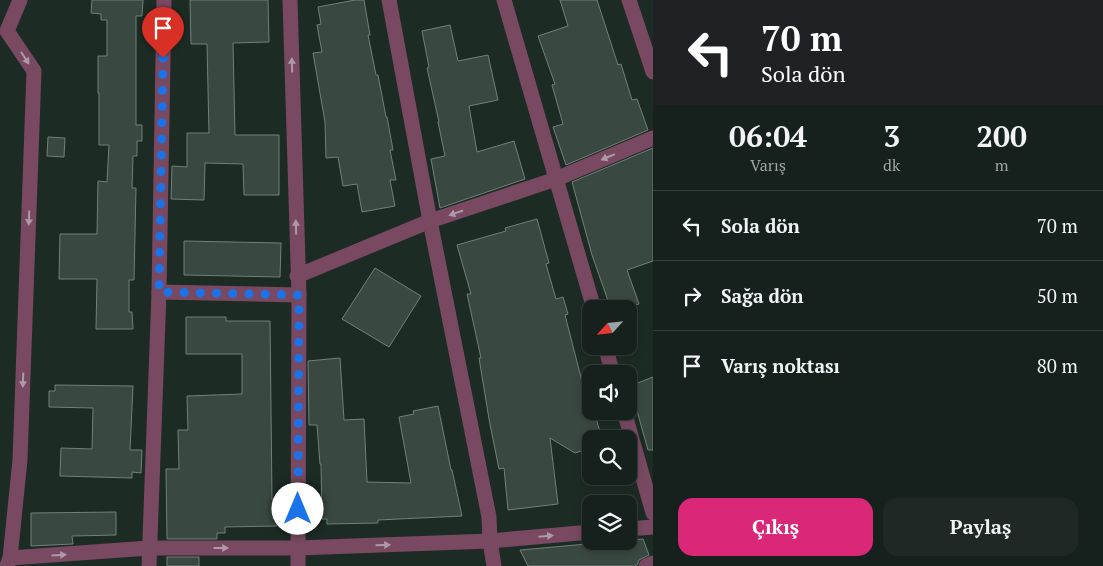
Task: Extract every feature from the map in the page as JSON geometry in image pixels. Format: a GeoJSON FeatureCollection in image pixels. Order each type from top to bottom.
{"type":"FeatureCollection","features":[{"type":"Feature","properties":{"kind":"street"},"geometry":{"type":"LineString","coordinates":[[7,31],[20,0]]}},
{"type":"Feature","properties":{"kind":"street"},"geometry":{"type":"LineString","coordinates":[[149,566],[159,292],[164,0]]}},
{"type":"Feature","properties":{"kind":"street"},"geometry":{"type":"LineString","coordinates":[[290,0],[299,295],[298,566]]}},
{"type":"Feature","properties":{"kind":"street"},"geometry":{"type":"LineString","coordinates":[[389,0],[430,221],[489,517],[494,566]]}},
{"type":"Feature","properties":{"kind":"street"},"geometry":{"type":"LineString","coordinates":[[504,0],[591,300]]}},
{"type":"Feature","properties":{"kind":"street"},"geometry":{"type":"LineString","coordinates":[[628,0],[653,72]]}},
{"type":"Feature","properties":{"kind":"street"},"geometry":{"type":"LineString","coordinates":[[0,15],[7,31],[34,71],[20,460],[9,562],[149,548],[298,548],[490,541],[582,533]]}},
{"type":"Feature","properties":{"kind":"street"},"geometry":{"type":"LineString","coordinates":[[298,276],[430,221],[556,179],[653,138]]}},
{"type":"Feature","properties":{"kind":"street"},"geometry":{"type":"LineString","coordinates":[[159,292],[299,295]]}},
{"type":"Feature","properties":{"kind":"street"},"geometry":{"type":"LineString","coordinates":[[627,420],[653,513]]}},
{"type":"Feature","properties":{"kind":"street"},"geometry":{"type":"LineString","coordinates":[[637,528],[653,527]]}},
{"type":"Feature","properties":{"kind":"street"},"geometry":{"type":"LineString","coordinates":[[646,566],[653,563]]}},
{"type":"Feature","properties":{"kind":"building"},"geometry":{"type":"Polygon","coordinates":[[[92,0],[143,0],[142,16],[136,16],[136,125],[142,125],[142,141],[137,141],[137,156],[133,156],[132,188],[136,188],[134,280],[129,280],[129,312],[132,312],[133,329],[96,329],[97,279],[59,279],[60,234],[97,234],[98,181],[107,182],[109,145],[99,145],[98,56],[107,56],[107,20],[101,20],[101,14],[91,13],[92,0]]]}},
{"type":"Feature","properties":{"kind":"building"},"geometry":{"type":"Polygon","coordinates":[[[190,0],[268,0],[269,42],[233,43],[235,135],[279,135],[279,195],[244,195],[243,164],[205,163],[204,200],[171,199],[172,166],[187,167],[187,133],[209,133],[207,44],[191,44],[190,0]]]}},
{"type":"Feature","properties":{"kind":"building"},"geometry":{"type":"Polygon","coordinates":[[[364,0],[370,35],[368,35],[393,150],[390,150],[396,180],[390,180],[395,206],[362,212],[357,184],[343,186],[338,157],[326,158],[325,122],[313,53],[322,52],[317,25],[321,24],[318,7],[364,0]]]}},
{"type":"Feature","properties":{"kind":"building"},"geometry":{"type":"Polygon","coordinates":[[[560,0],[597,0],[618,65],[621,64],[632,100],[637,99],[648,130],[566,165],[553,127],[563,124],[552,85],[555,84],[538,36],[568,26],[560,0]]]}},
{"type":"Feature","properties":{"kind":"building"},"geometry":{"type":"Polygon","coordinates":[[[450,25],[458,61],[488,55],[498,100],[469,106],[477,152],[514,141],[525,179],[440,208],[431,159],[445,156],[427,68],[429,67],[422,31],[450,25]]]}},
{"type":"Feature","properties":{"kind":"building"},"geometry":{"type":"Polygon","coordinates":[[[48,137],[65,138],[64,157],[47,156],[48,137]]]}},
{"type":"Feature","properties":{"kind":"building"},"geometry":{"type":"Polygon","coordinates":[[[653,148],[653,261],[627,270],[638,300],[608,300],[592,255],[572,182],[653,148]]]}},
{"type":"Feature","properties":{"kind":"building"},"geometry":{"type":"Polygon","coordinates":[[[537,219],[549,263],[546,264],[556,299],[563,297],[568,314],[565,315],[582,381],[582,420],[597,420],[599,430],[582,430],[582,451],[575,453],[550,438],[558,504],[508,510],[504,468],[499,469],[479,358],[481,358],[467,294],[471,294],[457,245],[506,231],[505,228],[537,219]]]}},
{"type":"Feature","properties":{"kind":"building"},"geometry":{"type":"Polygon","coordinates":[[[184,241],[281,243],[280,277],[184,275],[184,241]]]}},
{"type":"Feature","properties":{"kind":"building"},"geometry":{"type":"Polygon","coordinates":[[[375,268],[421,296],[389,347],[342,319],[375,268]]]}},
{"type":"Feature","properties":{"kind":"building"},"geometry":{"type":"Polygon","coordinates":[[[186,317],[226,317],[226,321],[270,321],[272,500],[277,500],[277,526],[225,527],[225,533],[217,533],[217,539],[167,539],[166,469],[179,469],[178,430],[188,430],[187,396],[242,394],[242,354],[186,354],[186,317]]]}},
{"type":"Feature","properties":{"kind":"building"},"geometry":{"type":"Polygon","coordinates":[[[340,358],[344,420],[364,419],[367,482],[411,483],[399,417],[414,414],[413,411],[438,406],[462,516],[378,520],[378,523],[327,524],[327,519],[322,519],[321,464],[317,425],[309,425],[308,361],[340,358]]]}},
{"type":"Feature","properties":{"kind":"building"},"geometry":{"type":"Polygon","coordinates":[[[653,377],[653,450],[648,450],[637,411],[637,383],[653,377]]]}},
{"type":"Feature","properties":{"kind":"building"},"geometry":{"type":"Polygon","coordinates":[[[55,385],[133,386],[130,450],[142,450],[141,473],[132,472],[132,478],[60,476],[61,448],[92,449],[93,408],[49,407],[49,391],[55,391],[55,385]]]}},
{"type":"Feature","properties":{"kind":"building"},"geometry":{"type":"Polygon","coordinates":[[[116,512],[116,535],[72,536],[73,544],[31,546],[31,513],[116,512]]]}},
{"type":"Feature","properties":{"kind":"building"},"geometry":{"type":"Polygon","coordinates":[[[643,539],[649,555],[639,560],[635,566],[528,566],[520,550],[582,544],[582,550],[637,550],[637,540],[643,539]]]}},
{"type":"Feature","properties":{"kind":"building"},"geometry":{"type":"Polygon","coordinates":[[[167,557],[199,557],[199,566],[167,566],[167,557]]]}},
{"type":"Feature","properties":{"kind":"route"},"geometry":{"type":"LineString","coordinates":[[163,58],[159,292],[299,295],[298,509]]}}]}
